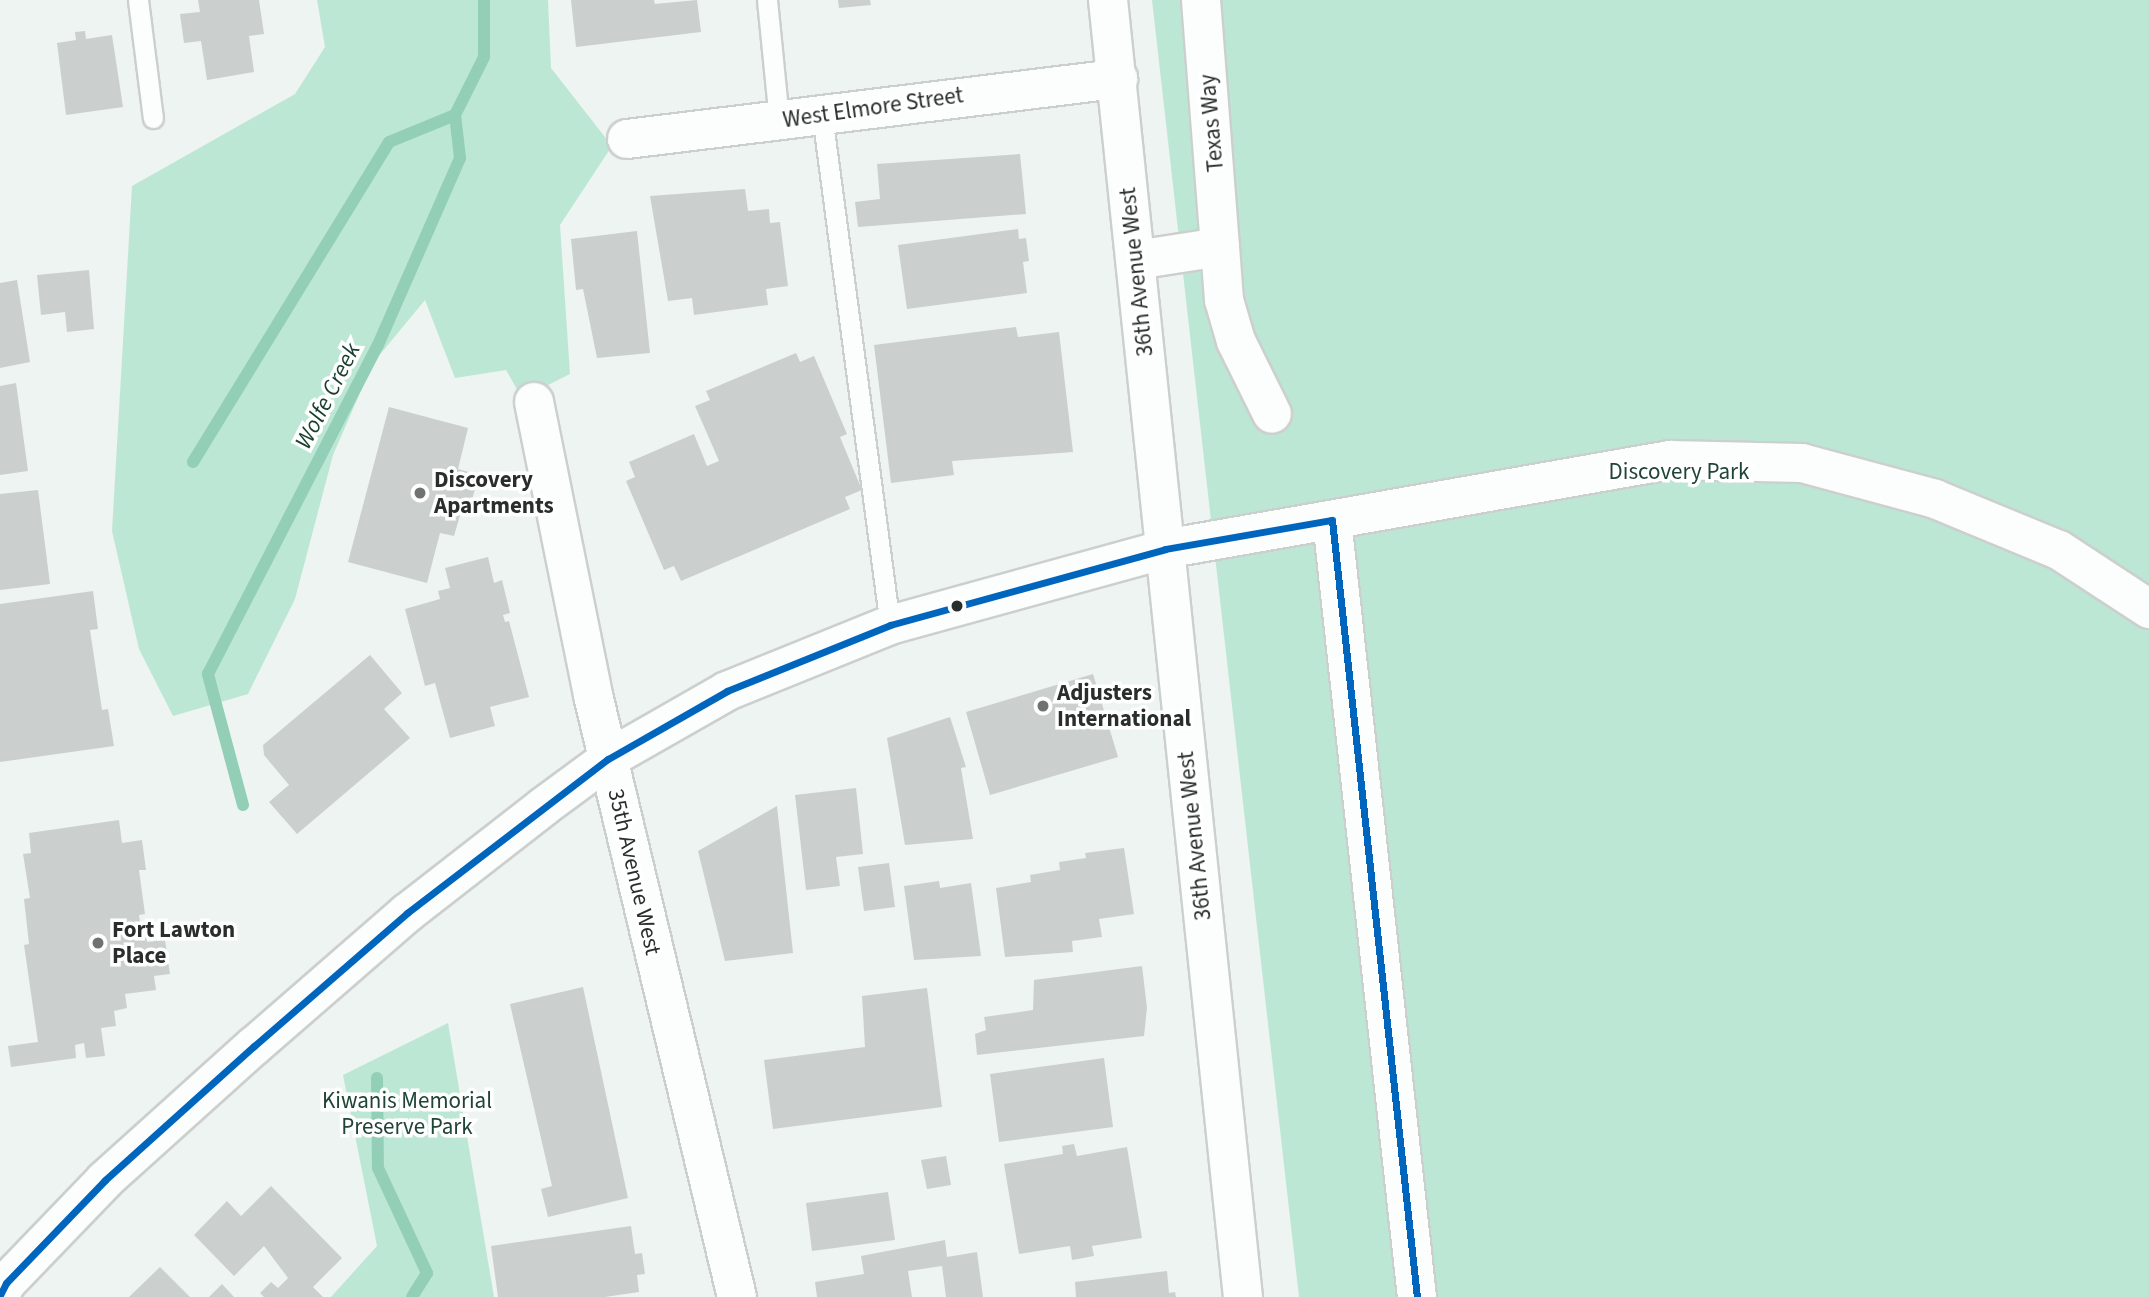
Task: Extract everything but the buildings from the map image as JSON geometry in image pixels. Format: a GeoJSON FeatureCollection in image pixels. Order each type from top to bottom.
{"type":"FeatureCollection","features":[{"type":"Feature","properties":{"kind":"street","name":"36th Avenue West"},"geometry":{"type":"LineString","coordinates":[[1108,0],[1243,1297]]}},
{"type":"Feature","properties":{"kind":"street","name":"Texas Way"},"geometry":{"type":"LineString","coordinates":[[1201,0],[1221,285],[1230,321],[1272,414]]}},
{"type":"Feature","properties":{"kind":"street","name":"West Elmore Street"},"geometry":{"type":"LineString","coordinates":[[627,139],[1118,79]]}},
{"type":"Feature","properties":{"kind":"street"},"geometry":{"type":"LineString","coordinates":[[1136,260],[1220,247]]}},
{"type":"Feature","properties":{"kind":"street","name":"35th Avenue West"},"geometry":{"type":"LineString","coordinates":[[534,402],[608,759],[737,1297]]}},
{"type":"Feature","properties":{"kind":"street"},"geometry":{"type":"LineString","coordinates":[[2,1285],[105,1180],[407,913],[608,759],[727,691],[890,625],[1165,549],[1670,460],[1802,463],[1935,499],[2059,550],[2149,609]]}},
{"type":"Feature","properties":{"kind":"street"},"geometry":{"type":"LineString","coordinates":[[1332,520],[1417,1297]]}},
{"type":"Feature","properties":{"kind":"lane"},"geometry":{"type":"LineString","coordinates":[[138,0],[153,118]]}},
{"type":"Feature","properties":{"kind":"lane"},"geometry":{"type":"LineString","coordinates":[[767,0],[779,121]]}},
{"type":"Feature","properties":{"kind":"lane"},"geometry":{"type":"LineString","coordinates":[[822,116],[890,625]]}},
{"type":"Feature","properties":{"kind":"green space"},"geometry":{"type":"Polygon","coordinates":[[[317,0],[548,0],[551,68],[612,146],[560,225],[570,374],[522,398],[506,370],[455,378],[425,300],[373,363],[333,455],[295,599],[248,694],[173,716],[139,649],[112,531],[132,186],[295,94],[325,47],[317,0]]]}},
{"type":"Feature","properties":{"kind":"green space","name":"Discovery Park"},"geometry":{"type":"Polygon","coordinates":[[[1152,0],[2149,0],[2149,1297],[1299,1297],[1152,0]]]}},
{"type":"Feature","properties":{"kind":"green space","name":"Kiwanis Memorial Preserve Park"},"geometry":{"type":"Polygon","coordinates":[[[448,1023],[494,1297],[331,1297],[377,1246],[343,1075],[448,1023]]]}},
{"type":"Feature","properties":{"kind":"waterway","name":"Wolfe Creek"},"geometry":{"type":"LineString","coordinates":[[243,805],[208,674],[378,345],[460,158],[455,115],[484,57],[484,0]]}},
{"type":"Feature","properties":{"kind":"waterway"},"geometry":{"type":"LineString","coordinates":[[193,462],[389,142],[455,115]]}},
{"type":"Feature","properties":{"kind":"waterway","name":"Wolfe Creek"},"geometry":{"type":"LineString","coordinates":[[377,1078],[378,1168],[427,1273],[412,1297]]}},
{"type":"Feature","properties":{"kind":"transit line"},"geometry":{"type":"LineString","coordinates":[[1332,520],[1417,1297]]}},
{"type":"Feature","properties":{"kind":"transit line"},"geometry":{"type":"LineString","coordinates":[[0,1295],[6,1283],[105,1180],[254,1046],[407,913],[608,759],[727,691],[890,625],[1165,549],[1332,520]]}},
{"type":"Feature","properties":{"kind":"place","name":"Discovery Apartments"},"geometry":{"type":"Point","coordinates":[420,493]}},
{"type":"Feature","properties":{"kind":"place","name":"Adjusters International"},"geometry":{"type":"Point","coordinates":[1043,706]}},
{"type":"Feature","properties":{"kind":"place","name":"Fort Lawton Place"},"geometry":{"type":"Point","coordinates":[98,943]}}]}
